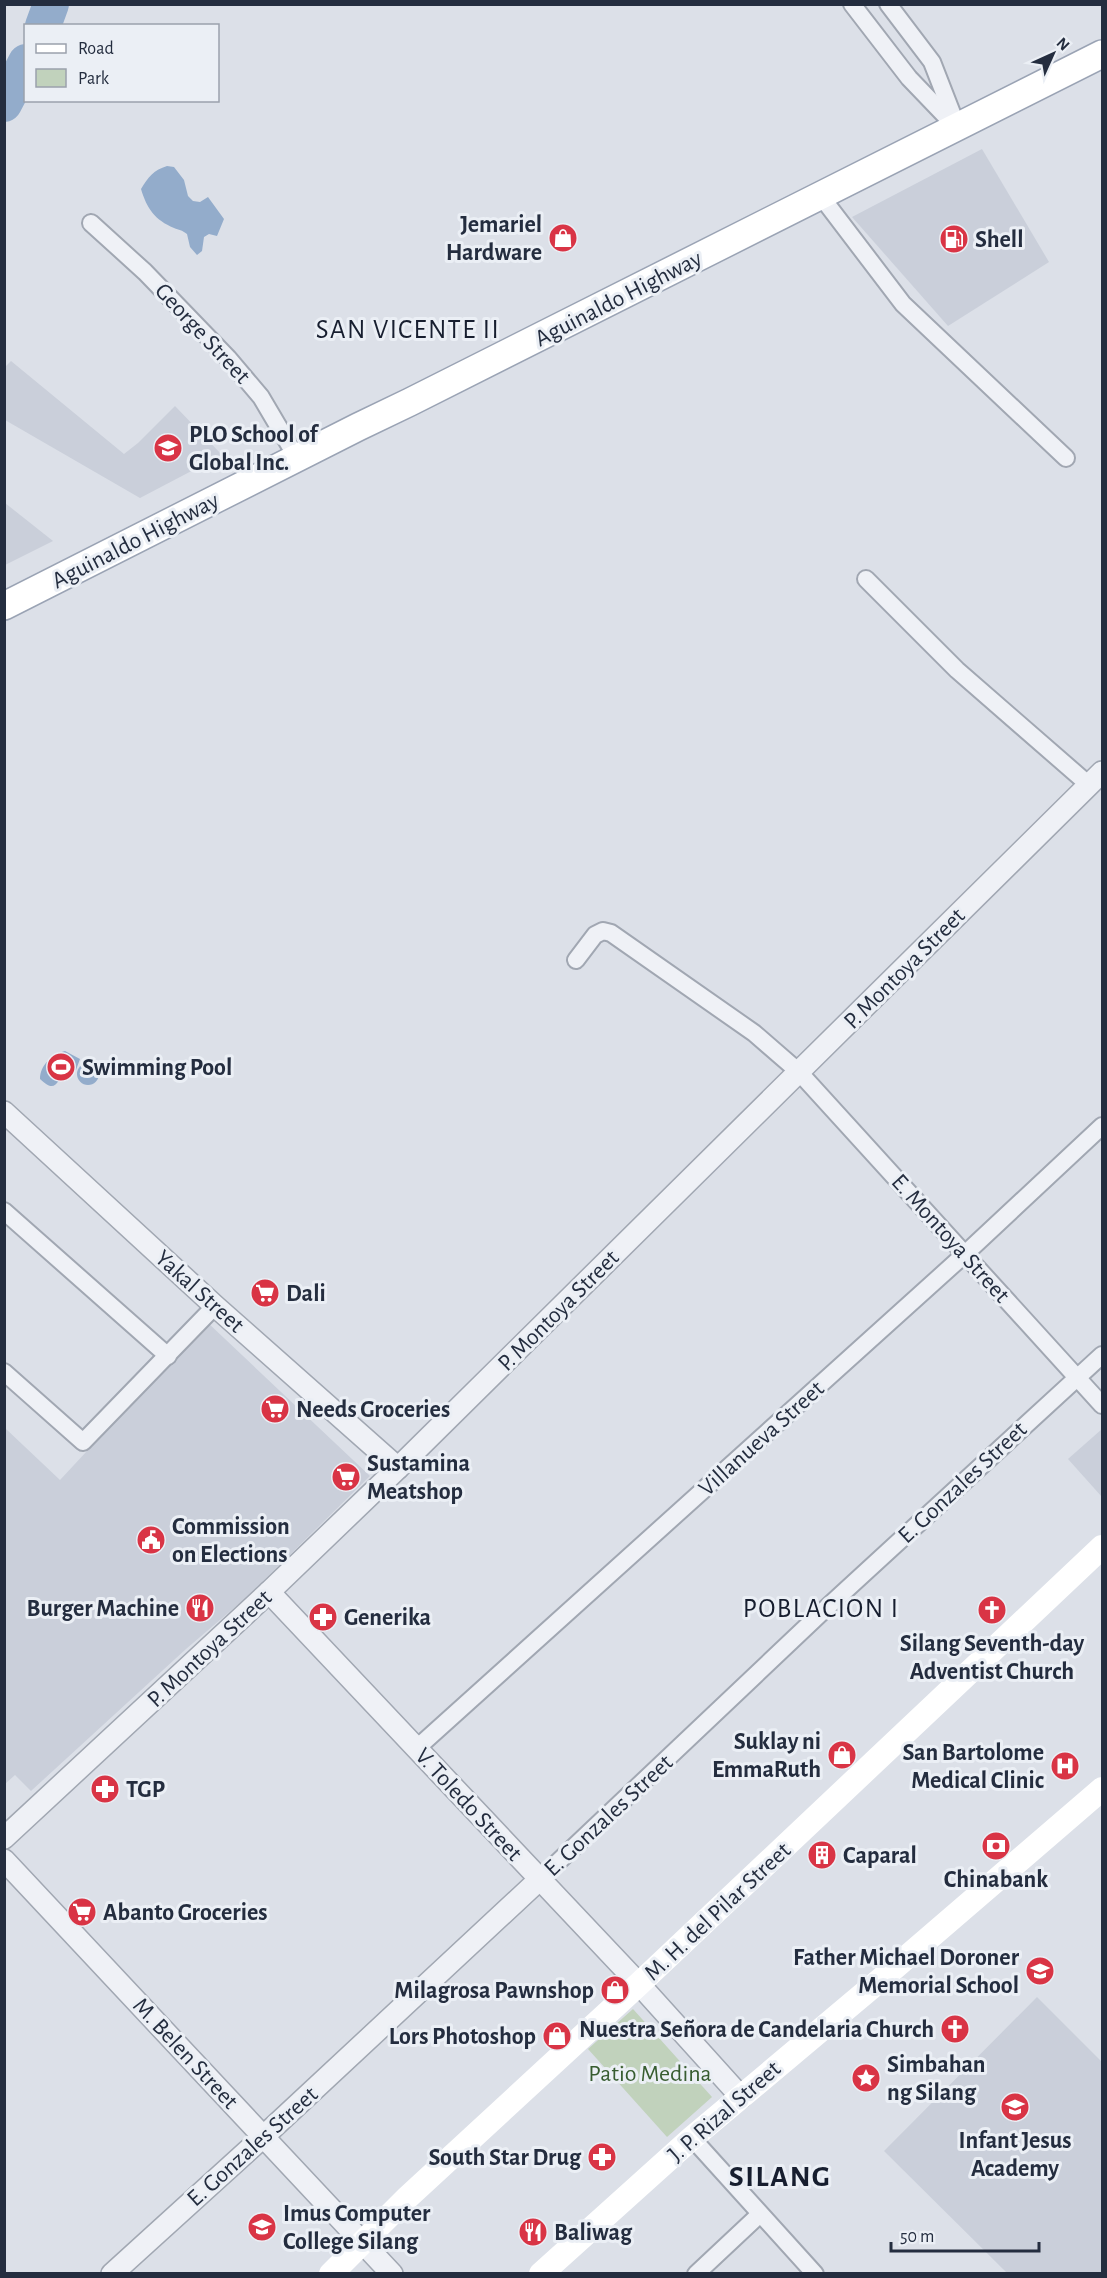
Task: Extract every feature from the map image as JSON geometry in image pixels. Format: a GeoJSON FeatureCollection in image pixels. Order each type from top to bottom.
{"type":"FeatureCollection","features":[{"type":"Feature","properties":{"kind":"main road","name":"Aguinaldo Highway"},"geometry":{"type":"LineString","coordinates":[[4,606],[1102,54]]}},
{"type":"Feature","properties":{"kind":"main road","name":"M. H. del Pilar Street"},"geometry":{"type":"LineString","coordinates":[[331,2274],[1102,1547]]}},
{"type":"Feature","properties":{"kind":"main road","name":"J. P. Rizal Street"},"geometry":{"type":"LineString","coordinates":[[541,2274],[692,2138],[1102,1789]]}},
{"type":"Feature","properties":{"kind":"street"},"geometry":{"type":"LineString","coordinates":[[852,4],[909,78],[957,128]]}},
{"type":"Feature","properties":{"kind":"street"},"geometry":{"type":"LineString","coordinates":[[888,4],[932,62],[957,128]]}},
{"type":"Feature","properties":{"kind":"street"},"geometry":{"type":"LineString","coordinates":[[820,195],[903,304],[1066,458]]}},
{"type":"Feature","properties":{"kind":"street","name":"George Street"},"geometry":{"type":"LineString","coordinates":[[91,223],[145,272],[228,358],[261,397],[297,458]]}},
{"type":"Feature","properties":{"kind":"street"},"geometry":{"type":"LineString","coordinates":[[866,579],[957,670],[1096,778]]}},
{"type":"Feature","properties":{"kind":"street","name":"P. Montoya Street"},"geometry":{"type":"LineString","coordinates":[[4,1838],[269,1592],[398,1468],[1096,778]]}},
{"type":"Feature","properties":{"kind":"street","name":"E. Montoya Street"},"geometry":{"type":"LineString","coordinates":[[576,960],[596,935],[603,931],[611,933],[754,1033],[798,1072],[1102,1405]]}},
{"type":"Feature","properties":{"kind":"street","name":"Yakal Street"},"geometry":{"type":"LineString","coordinates":[[4,1112],[215,1306],[398,1468]]}},
{"type":"Feature","properties":{"kind":"street","name":"Villanueva Street"},"geometry":{"type":"LineString","coordinates":[[417,1748],[965,1254],[1102,1126]]}},
{"type":"Feature","properties":{"kind":"street"},"geometry":{"type":"LineString","coordinates":[[4,1211],[168,1356]]}},
{"type":"Feature","properties":{"kind":"street"},"geometry":{"type":"LineString","coordinates":[[4,1372],[83,1442],[215,1306]]}},
{"type":"Feature","properties":{"kind":"street","name":"E. Gonzales Street"},"geometry":{"type":"LineString","coordinates":[[112,2274],[264,2136],[822,1612],[1102,1355]]}},
{"type":"Feature","properties":{"kind":"street","name":"V. Toledo Street"},"geometry":{"type":"LineString","coordinates":[[269,1592],[639,1984],[741,2097]]}},
{"type":"Feature","properties":{"kind":"street","name":"M. Belen Street"},"geometry":{"type":"LineString","coordinates":[[4,1860],[392,2274]]}},
{"type":"Feature","properties":{"kind":"street"},"geometry":{"type":"LineString","coordinates":[[692,2138],[815,2274]]}},
{"type":"Feature","properties":{"kind":"street"},"geometry":{"type":"LineString","coordinates":[[696,2274],[759,2214]]}},
{"type":"Feature","properties":{"kind":"shaded area","name":"Shell"},"geometry":{"type":"Polygon","coordinates":[[[982,149],[1049,262],[948,326],[852,217],[982,149]]]}},
{"type":"Feature","properties":{"kind":"shaded area"},"geometry":{"type":"Polygon","coordinates":[[[11,361],[124,454],[175,406],[222,455],[140,498],[5,420],[5,367],[11,361]]]}},
{"type":"Feature","properties":{"kind":"shaded area"},"geometry":{"type":"Polygon","coordinates":[[[5,503],[53,541],[4,565],[5,503]]]}},
{"type":"Feature","properties":{"kind":"shaded area"},"geometry":{"type":"Polygon","coordinates":[[[207,1322],[370,1476],[248,1596],[186,1649],[31,1791],[15,1775],[5,1784],[5,1428],[60,1480],[207,1322]]]}},
{"type":"Feature","properties":{"kind":"shaded area"},"geometry":{"type":"Polygon","coordinates":[[[1102,1429],[1102,1497],[1068,1459],[1102,1429]]]}},
{"type":"Feature","properties":{"kind":"shaded area","name":"Infant Jesus Academy"},"geometry":{"type":"Polygon","coordinates":[[[1037,1997],[1102,2062],[1102,2273],[1007,2273],[884,2151],[1037,1997]]]}},
{"type":"Feature","properties":{"kind":"green space","name":"Patio Medina"},"geometry":{"type":"Polygon","coordinates":[[[633,2009],[712,2097],[667,2137],[588,2049],[633,2009]]]}},
{"type":"Feature","properties":{"kind":"water"},"geometry":{"type":"Polygon","coordinates":[[[167,166],[174,167],[184,180],[188,196],[193,201],[200,202],[208,197],[224,219],[217,236],[209,234],[204,237],[202,251],[197,255],[190,247],[187,234],[167,225],[157,217],[143,196],[141,189],[146,181],[155,172],[167,166]]]}},
{"type":"Feature","properties":{"kind":"water","name":"Swimming Pool"},"geometry":{"type":"Polygon","coordinates":[[[65,1051],[80,1059],[76,1070],[67,1073],[53,1086],[46,1084],[40,1079],[44,1065],[51,1058],[65,1051]]]}},
{"type":"Feature","properties":{"kind":"water","name":"Swimming Pool"},"geometry":{"type":"Polygon","coordinates":[[[88,1063],[96,1066],[99,1074],[96,1082],[88,1085],[80,1082],[77,1074],[80,1066],[88,1063]]]}},
{"type":"Feature","properties":{"kind":"waterway"},"geometry":{"type":"LineString","coordinates":[[44,24],[51,4]]}},
{"type":"Feature","properties":{"kind":"waterway"},"geometry":{"type":"LineString","coordinates":[[4,104],[24,66]]}},
{"type":"Feature","properties":{"kind":"place","name":"Jemariel Hardware"},"geometry":{"type":"Point","coordinates":[563,238]}},
{"type":"Feature","properties":{"kind":"place","name":"Shell"},"geometry":{"type":"Point","coordinates":[954,239]}},
{"type":"Feature","properties":{"kind":"place","name":"PLO School of Global Inc."},"geometry":{"type":"Point","coordinates":[168,448]}},
{"type":"Feature","properties":{"kind":"place","name":"Swimming Pool"},"geometry":{"type":"Point","coordinates":[61,1067]}},
{"type":"Feature","properties":{"kind":"place","name":"Dali"},"geometry":{"type":"Point","coordinates":[265,1293]}},
{"type":"Feature","properties":{"kind":"place","name":"Needs Groceries"},"geometry":{"type":"Point","coordinates":[275,1409]}},
{"type":"Feature","properties":{"kind":"place","name":"Sustamina Meatshop"},"geometry":{"type":"Point","coordinates":[346,1477]}},
{"type":"Feature","properties":{"kind":"place","name":"Commission on Elections"},"geometry":{"type":"Point","coordinates":[151,1540]}},
{"type":"Feature","properties":{"kind":"place","name":"Burger Machine"},"geometry":{"type":"Point","coordinates":[200,1608]}},
{"type":"Feature","properties":{"kind":"place","name":"Silang Seventh-day Adventist Church"},"geometry":{"type":"Point","coordinates":[992,1610]}},
{"type":"Feature","properties":{"kind":"place","name":"Generika"},"geometry":{"type":"Point","coordinates":[323,1617]}},
{"type":"Feature","properties":{"kind":"place","name":"Suklay ni EmmaRuth"},"geometry":{"type":"Point","coordinates":[842,1755]}},
{"type":"Feature","properties":{"kind":"place","name":"San Bartolome Medical Clinic"},"geometry":{"type":"Point","coordinates":[1065,1766]}},
{"type":"Feature","properties":{"kind":"place","name":"TGP"},"geometry":{"type":"Point","coordinates":[105,1789]}},
{"type":"Feature","properties":{"kind":"place","name":"Chinabank"},"geometry":{"type":"Point","coordinates":[996,1846]}},
{"type":"Feature","properties":{"kind":"place","name":"Caparal"},"geometry":{"type":"Point","coordinates":[822,1855]}},
{"type":"Feature","properties":{"kind":"place","name":"Abanto Groceries"},"geometry":{"type":"Point","coordinates":[82,1912]}},
{"type":"Feature","properties":{"kind":"place","name":"Father Michael Doroner Memorial School"},"geometry":{"type":"Point","coordinates":[1040,1971]}},
{"type":"Feature","properties":{"kind":"place","name":"Milagrosa Pawnshop"},"geometry":{"type":"Point","coordinates":[615,1990]}},
{"type":"Feature","properties":{"kind":"place","name":"Nuestra Señora de Candelaria Church"},"geometry":{"type":"Point","coordinates":[955,2029]}},
{"type":"Feature","properties":{"kind":"place","name":"Lors Photoshop"},"geometry":{"type":"Point","coordinates":[557,2036]}},
{"type":"Feature","properties":{"kind":"place","name":"Simbahan ng Silang"},"geometry":{"type":"Point","coordinates":[866,2078]}},
{"type":"Feature","properties":{"kind":"place","name":"Infant Jesus Academy"},"geometry":{"type":"Point","coordinates":[1015,2107]}},
{"type":"Feature","properties":{"kind":"place","name":"South Star Drug"},"geometry":{"type":"Point","coordinates":[602,2157]}},
{"type":"Feature","properties":{"kind":"place","name":"Imus Computer College Silang"},"geometry":{"type":"Point","coordinates":[262,2227]}},
{"type":"Feature","properties":{"kind":"place","name":"Baliwag"},"geometry":{"type":"Point","coordinates":[533,2232]}},
{"type":"Feature","properties":{"kind":"district","name":"SAN VICENTE II"},"geometry":{"type":"Point","coordinates":[408,329]}},
{"type":"Feature","properties":{"kind":"district","name":"POBLACION I"},"geometry":{"type":"Point","coordinates":[821,1608]}},
{"type":"Feature","properties":{"kind":"district","name":"SILANG"},"geometry":{"type":"Point","coordinates":[780,2176]}}]}
